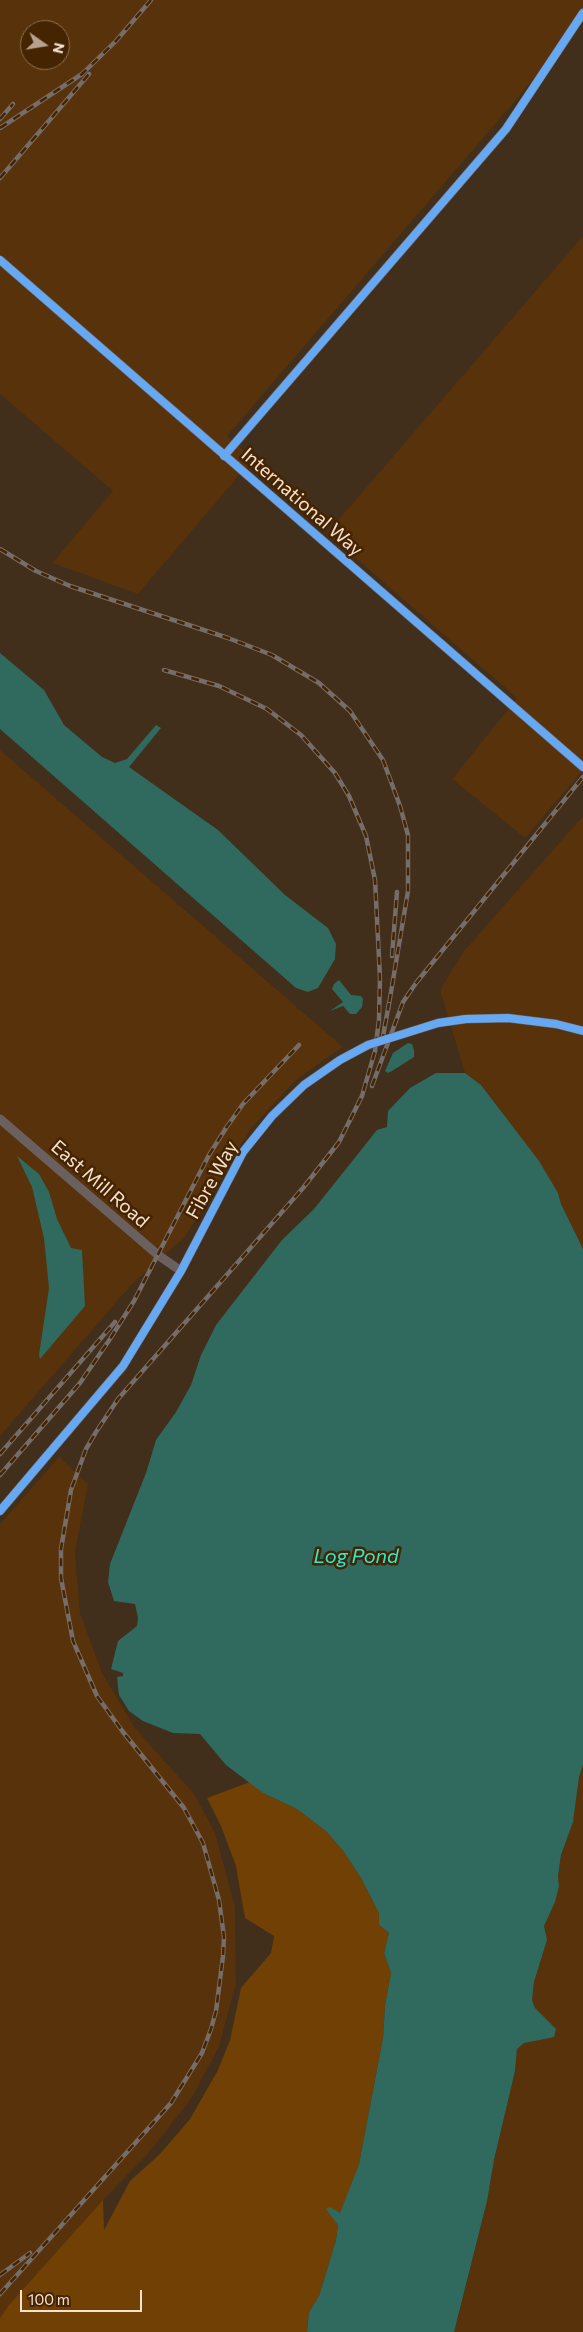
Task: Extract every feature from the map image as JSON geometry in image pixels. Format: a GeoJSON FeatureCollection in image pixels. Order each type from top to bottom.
{"type":"FeatureCollection","features":[{"type":"Feature","properties":{"kind":"street"},"geometry":{"type":"LineString","coordinates":[[224,456],[506,129],[583,13]]}},
{"type":"Feature","properties":{"kind":"street","name":"International Way"},"geometry":{"type":"LineString","coordinates":[[0,260],[583,767]]}},
{"type":"Feature","properties":{"kind":"street","name":"Fibre Way"},"geometry":{"type":"LineString","coordinates":[[0,1511],[123,1366],[181,1271],[243,1152],[272,1116],[304,1085],[340,1060],[368,1045],[438,1023],[466,1019],[508,1018],[556,1024],[583,1031]]}},
{"type":"Feature","properties":{"kind":"street","name":"East Mill Road"},"geometry":{"type":"LineString","coordinates":[[0,1119],[158,1255],[181,1271]]}},
{"type":"Feature","properties":{"kind":"shaded area"},"geometry":{"type":"Polygon","coordinates":[[[0,0],[583,0],[583,22],[227,436],[253,459],[138,594],[52,563],[113,491],[0,394],[0,0]]]}},
{"type":"Feature","properties":{"kind":"shaded area"},"geometry":{"type":"Polygon","coordinates":[[[583,236],[583,770],[525,838],[452,779],[517,698],[327,533],[583,236]]]}},
{"type":"Feature","properties":{"kind":"shaded area"},"geometry":{"type":"Polygon","coordinates":[[[0,750],[343,1047],[297,1079],[252,1127],[185,1237],[133,1283],[0,1436],[0,750]]]}},
{"type":"Feature","properties":{"kind":"shaded area"},"geometry":{"type":"Polygon","coordinates":[[[583,816],[583,1249],[561,1204],[558,1193],[494,1101],[481,1085],[465,1073],[440,990],[464,951],[583,816]]]}},
{"type":"Feature","properties":{"kind":"shaded area"},"geometry":{"type":"Polygon","coordinates":[[[59,1457],[88,1484],[75,1552],[80,1613],[102,1673],[135,1728],[195,1795],[215,1833],[235,1907],[236,1983],[219,2047],[191,2099],[147,2155],[103,2200],[0,2318],[0,1524],[59,1457]]]}},
{"type":"Feature","properties":{"kind":"shaded area"},"geometry":{"type":"Polygon","coordinates":[[[583,1764],[583,2332],[454,2332],[487,2201],[494,2160],[515,2071],[517,2048],[524,2043],[535,2008],[532,2000],[534,1982],[547,1940],[544,1926],[555,1902],[559,1886],[558,1876],[561,1855],[573,1822],[579,1777],[583,1764]]]}},
{"type":"Feature","properties":{"kind":"shaded area"},"geometry":{"type":"Polygon","coordinates":[[[250,1782],[263,1793],[297,1809],[327,1832],[344,1852],[361,1878],[379,1913],[379,1925],[389,1933],[384,1953],[391,1973],[385,2006],[383,2038],[359,2164],[340,2214],[332,2215],[338,2225],[336,2240],[319,2296],[309,2312],[307,2332],[0,2332],[0,2318],[9,2305],[103,2200],[104,2230],[130,2181],[160,2154],[190,2119],[218,2070],[230,2040],[241,1988],[271,1953],[274,1936],[245,1918],[236,1866],[221,1826],[207,1798],[250,1782]]]}},
{"type":"Feature","properties":{"kind":"water"},"geometry":{"type":"Polygon","coordinates":[[[0,653],[44,690],[64,725],[102,757],[115,763],[127,759],[156,725],[161,728],[129,767],[218,830],[285,895],[328,928],[336,944],[335,959],[318,988],[308,992],[296,988],[0,729],[0,653]]]}},
{"type":"Feature","properties":{"kind":"water"},"geometry":{"type":"Polygon","coordinates":[[[339,980],[351,995],[361,996],[363,999],[362,1007],[356,1014],[350,1014],[343,1006],[330,1011],[343,1002],[332,989],[339,980]]]}},
{"type":"Feature","properties":{"kind":"water"},"geometry":{"type":"Polygon","coordinates":[[[408,1043],[412,1044],[414,1057],[388,1073],[385,1071],[393,1053],[408,1043]]]}},
{"type":"Feature","properties":{"kind":"water","name":"Log Pond"},"geometry":{"type":"Polygon","coordinates":[[[436,1073],[465,1073],[481,1085],[539,1161],[558,1193],[561,1204],[583,1249],[583,1764],[579,1777],[573,1822],[561,1855],[558,1876],[559,1886],[555,1902],[544,1926],[547,1940],[534,1982],[532,2000],[535,2008],[556,2029],[554,2037],[524,2043],[517,2049],[515,2071],[494,2160],[487,2201],[454,2332],[307,2332],[309,2312],[319,2296],[336,2240],[338,2225],[326,2209],[330,2207],[340,2213],[359,2164],[383,2038],[385,2006],[391,1973],[384,1953],[389,1933],[379,1925],[379,1913],[361,1878],[344,1852],[327,1832],[297,1809],[263,1793],[226,1765],[200,1734],[173,1733],[143,1721],[129,1711],[119,1695],[117,1677],[123,1676],[123,1673],[111,1669],[118,1641],[137,1626],[138,1618],[135,1604],[114,1601],[108,1582],[110,1564],[146,1473],[156,1440],[176,1412],[191,1385],[201,1355],[216,1325],[282,1240],[314,1209],[377,1130],[387,1127],[388,1111],[410,1088],[436,1073]]]}},
{"type":"Feature","properties":{"kind":"water"},"geometry":{"type":"Polygon","coordinates":[[[17,1156],[39,1174],[49,1192],[57,1219],[71,1248],[82,1250],[85,1306],[40,1359],[49,1288],[44,1238],[32,1187],[17,1156]]]}},
{"type":"Feature","properties":{"kind":"railway"},"geometry":{"type":"LineString","coordinates":[[0,128],[82,74],[116,41],[151,0]]}},
{"type":"Feature","properties":{"kind":"railway"},"geometry":{"type":"LineString","coordinates":[[0,178],[89,74]]}},
{"type":"Feature","properties":{"kind":"railway"},"geometry":{"type":"LineString","coordinates":[[0,119],[13,104]]}},
{"type":"Feature","properties":{"kind":"railway"},"geometry":{"type":"LineString","coordinates":[[0,549],[36,571],[70,586],[228,638],[272,655],[319,683],[350,711],[383,760],[400,806],[408,835],[408,891],[388,1010]]}},
{"type":"Feature","properties":{"kind":"railway"},"geometry":{"type":"LineString","coordinates":[[0,2294],[171,2103],[202,2053],[211,2029],[216,2011],[223,1956],[224,1937],[219,1900],[203,1843],[184,1808],[123,1732],[97,1696],[73,1641],[61,1578],[61,1549],[71,1490],[86,1449],[118,1399],[303,1188],[339,1142],[362,1096],[375,1051],[379,1020],[380,978],[375,880],[366,836],[349,796],[335,773],[301,735],[267,709],[219,686],[164,670]]}},
{"type":"Feature","properties":{"kind":"railway"},"geometry":{"type":"LineString","coordinates":[[372,1086],[403,1002],[416,983],[583,777]]}},
{"type":"Feature","properties":{"kind":"railway"},"geometry":{"type":"LineString","coordinates":[[392,956],[397,892]]}},
{"type":"Feature","properties":{"kind":"railway"},"geometry":{"type":"LineString","coordinates":[[382,1042],[389,1003]]}},
{"type":"Feature","properties":{"kind":"railway"},"geometry":{"type":"LineString","coordinates":[[0,1475],[80,1383],[134,1301],[209,1155],[226,1128],[243,1104],[299,1045]]}},
{"type":"Feature","properties":{"kind":"railway"},"geometry":{"type":"LineString","coordinates":[[0,1454],[115,1322]]}},
{"type":"Feature","properties":{"kind":"railway"},"geometry":{"type":"LineString","coordinates":[[0,2275],[30,2253]]}},
{"type":"Feature","properties":{"kind":"cycle path"},"geometry":{"type":"LineString","coordinates":[[224,456],[506,129],[583,13]]}},
{"type":"Feature","properties":{"kind":"cycle path"},"geometry":{"type":"LineString","coordinates":[[0,260],[583,767]]}},
{"type":"Feature","properties":{"kind":"cycle path"},"geometry":{"type":"LineString","coordinates":[[0,1511],[123,1366],[181,1271],[243,1152],[272,1116],[304,1085],[340,1060],[368,1045],[438,1023],[466,1019],[508,1018],[556,1024],[583,1031]]}}]}
